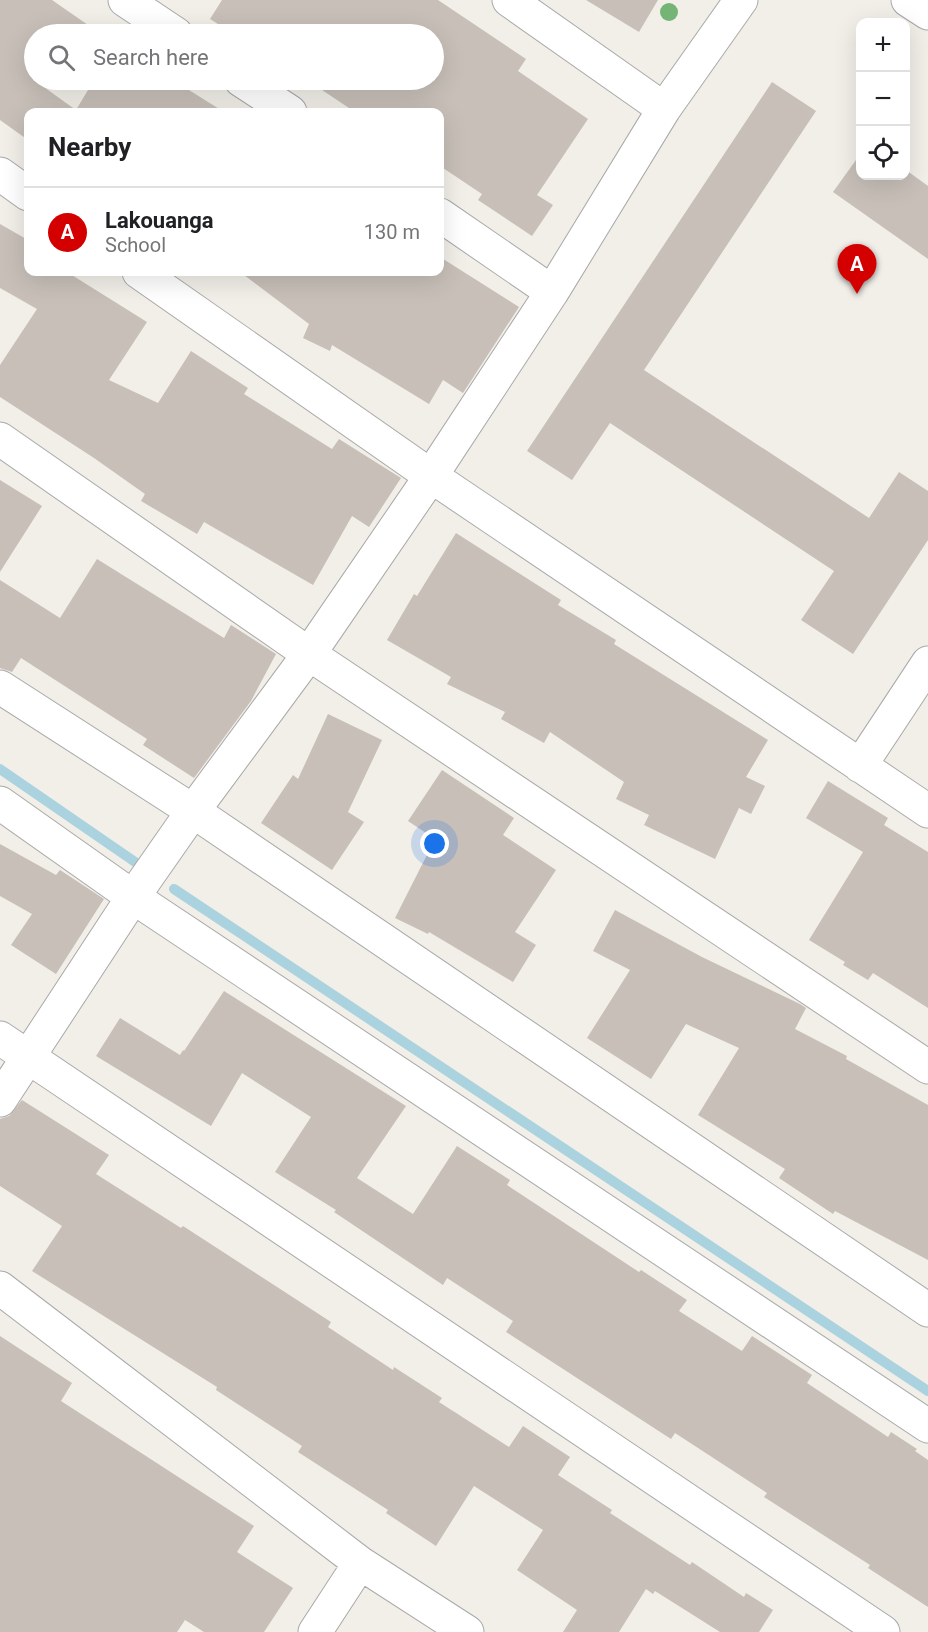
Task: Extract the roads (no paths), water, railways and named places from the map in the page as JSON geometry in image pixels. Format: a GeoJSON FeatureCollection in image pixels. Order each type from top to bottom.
{"type":"FeatureCollection","features":[{"type":"Feature","properties":{"kind":"street"},"geometry":{"type":"LineString","coordinates":[[125,0],[161,24]]}},
{"type":"Feature","properties":{"kind":"street"},"geometry":{"type":"LineString","coordinates":[[509,0],[664,109]]}},
{"type":"Feature","properties":{"kind":"street"},"geometry":{"type":"LineString","coordinates":[[0,1100],[133,897],[193,811],[309,654],[431,476],[552,292],[664,109],[741,0]]}},
{"type":"Feature","properties":{"kind":"street"},"geometry":{"type":"LineString","coordinates":[[908,0],[928,14]]}},
{"type":"Feature","properties":{"kind":"street"},"geometry":{"type":"LineString","coordinates":[[256,90],[284,108]]}},
{"type":"Feature","properties":{"kind":"street"},"geometry":{"type":"LineString","coordinates":[[0,174],[24,191]]}},
{"type":"Feature","properties":{"kind":"street"},"geometry":{"type":"LineString","coordinates":[[444,218],[552,292]]}},
{"type":"Feature","properties":{"kind":"street"},"geometry":{"type":"LineString","coordinates":[[146,276],[431,476],[928,811]]}},
{"type":"Feature","properties":{"kind":"street"},"geometry":{"type":"LineString","coordinates":[[0,439],[309,654],[928,1067]]}},
{"type":"Feature","properties":{"kind":"street"},"geometry":{"type":"LineString","coordinates":[[860,766],[928,663]]}},
{"type":"Feature","properties":{"kind":"street"},"geometry":{"type":"LineString","coordinates":[[0,687],[193,811],[928,1310]]}},
{"type":"Feature","properties":{"kind":"street"},"geometry":{"type":"LineString","coordinates":[[0,803],[133,897],[928,1426]]}},
{"type":"Feature","properties":{"kind":"street"},"geometry":{"type":"LineString","coordinates":[[0,1038],[883,1632]]}},
{"type":"Feature","properties":{"kind":"street"},"geometry":{"type":"LineString","coordinates":[[0,1288],[360,1563],[467,1632]]}},
{"type":"Feature","properties":{"kind":"street"},"geometry":{"type":"LineString","coordinates":[[315,1632],[360,1563]]}},
{"type":"Feature","properties":{"kind":"waterway"},"geometry":{"type":"LineString","coordinates":[[0,769],[138,864]]}},
{"type":"Feature","properties":{"kind":"waterway"},"geometry":{"type":"LineString","coordinates":[[174,889],[928,1391]]}},
{"type":"Feature","properties":{"kind":"place","name":"Lakouanga"},"geometry":{"type":"Point","coordinates":[857,294]}}]}
